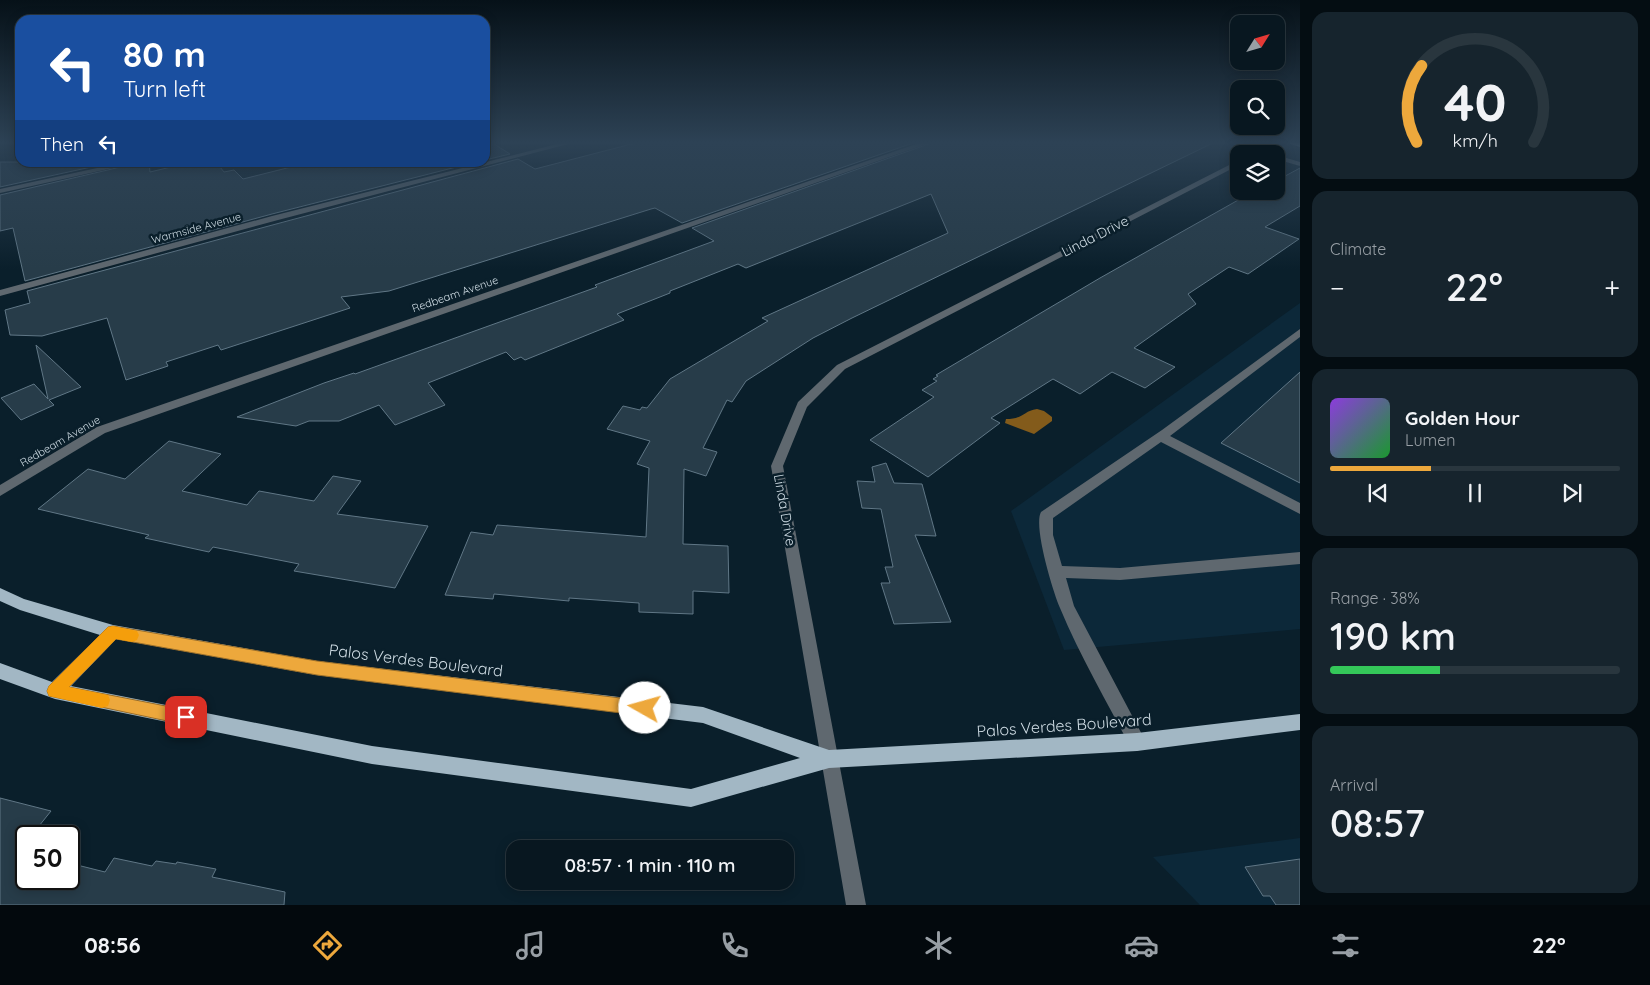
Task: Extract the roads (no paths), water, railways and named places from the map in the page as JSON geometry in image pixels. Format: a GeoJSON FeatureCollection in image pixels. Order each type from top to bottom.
{"type":"FeatureCollection","features":[{"type":"Feature","properties":{"kind":"main road","name":"Palos Verdes Boulevard"},"geometry":{"type":"LineString","coordinates":[[0,594],[20,604],[113,632],[317,668],[703,715],[829,758]]}},
{"type":"Feature","properties":{"kind":"main road"},"geometry":{"type":"LineString","coordinates":[[55,691],[113,632]]}},
{"type":"Feature","properties":{"kind":"main road","name":"Palos Verdes Boulevard"},"geometry":{"type":"LineString","coordinates":[[0,671],[55,691],[372,755],[691,798],[829,758],[1137,742],[1300,722]]}},
{"type":"Feature","properties":{"kind":"street"},"geometry":{"type":"LineString","coordinates":[[0,191],[32,184]]}},
{"type":"Feature","properties":{"kind":"street","name":"Warmside Avenue"},"geometry":{"type":"LineString","coordinates":[[0,293],[275,218],[407,184]]}},
{"type":"Feature","properties":{"kind":"street","name":"Redbeam Avenue"},"geometry":{"type":"LineString","coordinates":[[0,491],[101,430],[808,184]]}},
{"type":"Feature","properties":{"kind":"street","name":"Linda Drive"},"geometry":{"type":"LineString","coordinates":[[856,905],[777,466],[802,405],[841,367],[1196,184]]}},
{"type":"Feature","properties":{"kind":"street"},"geometry":{"type":"LineString","coordinates":[[1137,742],[1067,607],[1046,535],[1046,516],[1161,437],[1300,332]]}},
{"type":"Feature","properties":{"kind":"street"},"geometry":{"type":"LineString","coordinates":[[1161,437],[1300,509]]}},
{"type":"Feature","properties":{"kind":"street"},"geometry":{"type":"LineString","coordinates":[[1057,572],[1120,574],[1300,558]]}}]}
